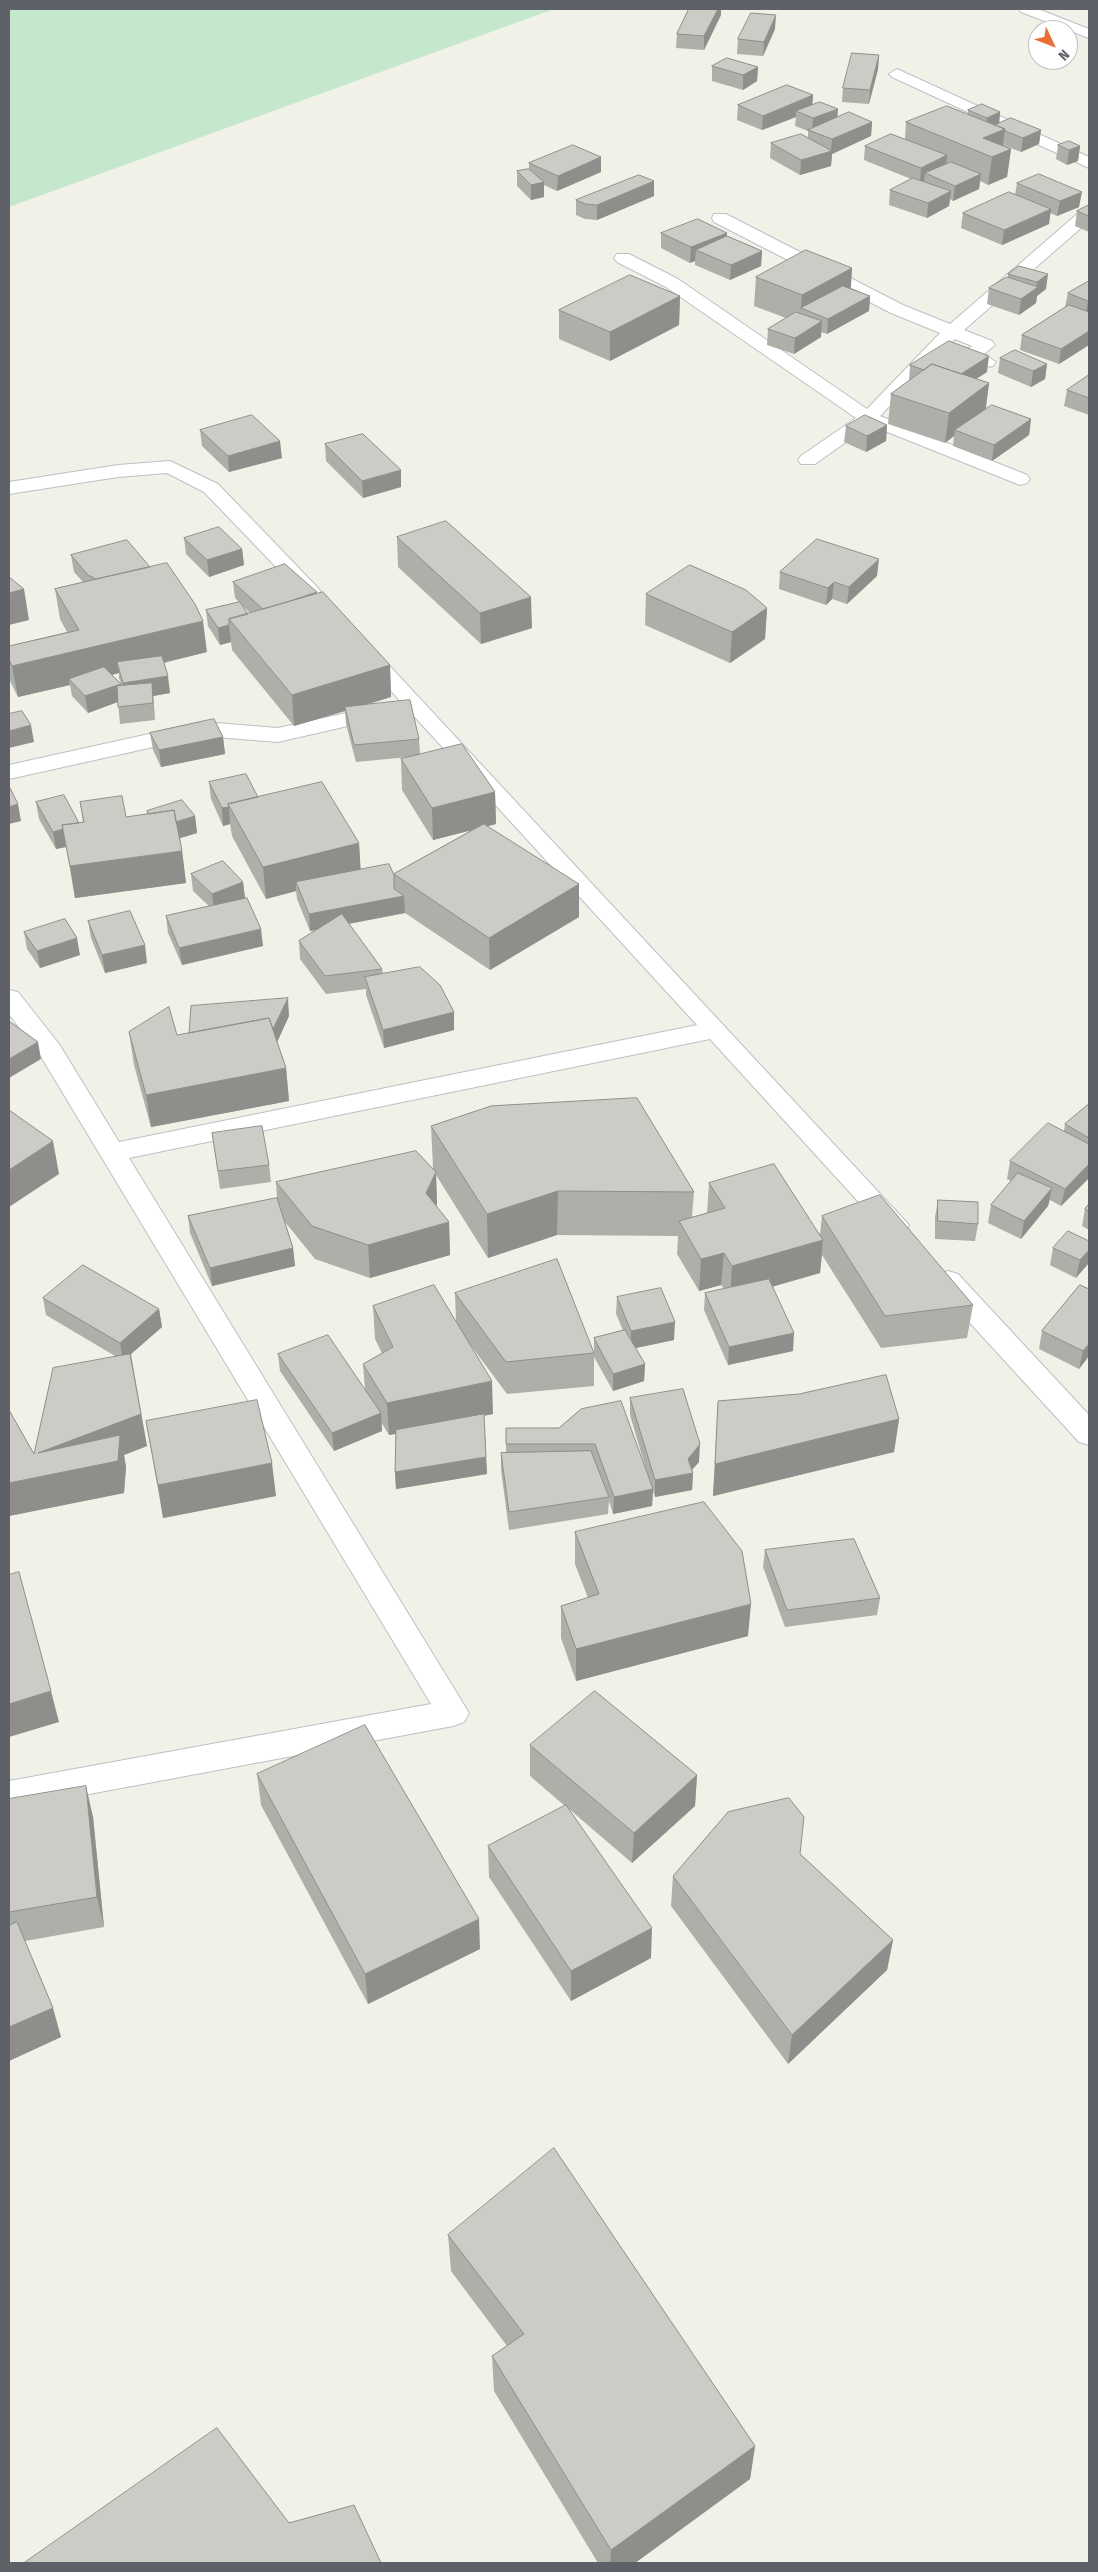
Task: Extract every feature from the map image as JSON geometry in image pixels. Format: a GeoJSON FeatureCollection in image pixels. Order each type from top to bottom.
{"type":"FeatureCollection","features":[{"type":"Feature","properties":{"kind":"street"},"geometry":{"type":"LineString","coordinates":[[1026,9],[1089,34]]}},
{"type":"Feature","properties":{"kind":"street"},"geometry":{"type":"LineString","coordinates":[[897,74],[1089,163]]}},
{"type":"Feature","properties":{"kind":"street"},"geometry":{"type":"LineString","coordinates":[[808,460],[868,418],[952,332],[1089,213]]}},
{"type":"Feature","properties":{"kind":"street"},"geometry":{"type":"LineString","coordinates":[[720,218],[896,309],[986,345],[970,354],[987,362]]}},
{"type":"Feature","properties":{"kind":"street"},"geometry":{"type":"LineString","coordinates":[[623,258],[672,283],[868,418],[1020,479]]}},
{"type":"Feature","properties":{"kind":"street"},"geometry":{"type":"LineString","coordinates":[[9,488],[118,471],[170,466],[211,488],[327,610]]}},
{"type":"Feature","properties":{"kind":"street"},"geometry":{"type":"LineString","coordinates":[[347,632],[909,1239]]}},
{"type":"Feature","properties":{"kind":"street"},"geometry":{"type":"LineString","coordinates":[[9,772],[203,729],[278,735],[414,704]]}},
{"type":"Feature","properties":{"kind":"street"},"geometry":{"type":"LineString","coordinates":[[9,998],[50,1050],[454,1713],[9,1795]]}},
{"type":"Feature","properties":{"kind":"street"},"geometry":{"type":"LineString","coordinates":[[113,1152],[715,1030]]}},
{"type":"Feature","properties":{"kind":"street"},"geometry":{"type":"LineString","coordinates":[[936,1268],[1089,1434]]}},
{"type":"Feature","properties":{"kind":"green space"},"geometry":{"type":"Polygon","coordinates":[[[9,9],[554,9],[9,207],[9,9]]]}},
{"type":"Feature","properties":{"kind":"building"},"geometry":{"type":"Polygon","coordinates":[[[689,9],[718,9],[704,36],[677,34],[689,9]]]}},
{"type":"Feature","properties":{"kind":"building"},"geometry":{"type":"Polygon","coordinates":[[[751,13],[776,15],[764,42],[738,39],[751,13]]]}},
{"type":"Feature","properties":{"kind":"building"},"geometry":{"type":"Polygon","coordinates":[[[852,53],[879,55],[870,90],[843,88],[852,53]]]}},
{"type":"Feature","properties":{"kind":"building"},"geometry":{"type":"Polygon","coordinates":[[[727,58],[758,67],[743,75],[712,66],[727,58]]]}},
{"type":"Feature","properties":{"kind":"building"},"geometry":{"type":"Polygon","coordinates":[[[787,85],[813,95],[763,116],[738,105],[787,85]]]}},
{"type":"Feature","properties":{"kind":"building"},"geometry":{"type":"Polygon","coordinates":[[[820,102],[838,109],[813,118],[796,111],[820,102]]]}},
{"type":"Feature","properties":{"kind":"building"},"geometry":{"type":"Polygon","coordinates":[[[982,104],[1000,112],[987,118],[968,110],[982,104]]]}},
{"type":"Feature","properties":{"kind":"building"},"geometry":{"type":"Polygon","coordinates":[[[947,106],[1005,129],[983,138],[1011,149],[992,157],[906,122],[947,106]]]}},
{"type":"Feature","properties":{"kind":"building"},"geometry":{"type":"Polygon","coordinates":[[[849,112],[872,122],[832,139],[808,130],[849,112]]]}},
{"type":"Feature","properties":{"kind":"building"},"geometry":{"type":"Polygon","coordinates":[[[1011,118],[1041,130],[1023,138],[995,125],[1011,118]]]}},
{"type":"Feature","properties":{"kind":"building"},"geometry":{"type":"Polygon","coordinates":[[[801,134],[832,151],[801,160],[771,143],[801,134]]]}},
{"type":"Feature","properties":{"kind":"building"},"geometry":{"type":"Polygon","coordinates":[[[891,134],[947,155],[921,168],[865,146],[891,134]]]}},
{"type":"Feature","properties":{"kind":"building"},"geometry":{"type":"Polygon","coordinates":[[[1069,141],[1080,146],[1069,150],[1058,145],[1069,141]]]}},
{"type":"Feature","properties":{"kind":"building"},"geometry":{"type":"Polygon","coordinates":[[[573,145],[601,157],[558,176],[529,163],[573,145]]]}},
{"type":"Feature","properties":{"kind":"building"},"geometry":{"type":"Polygon","coordinates":[[[951,162],[981,174],[955,186],[925,173],[951,162]]]}},
{"type":"Feature","properties":{"kind":"building"},"geometry":{"type":"Polygon","coordinates":[[[529,169],[544,182],[531,185],[517,171],[529,169]]]}},
{"type":"Feature","properties":{"kind":"building"},"geometry":{"type":"Polygon","coordinates":[[[1039,174],[1082,192],[1060,201],[1017,183],[1039,174]]]}},
{"type":"Feature","properties":{"kind":"building"},"geometry":{"type":"Polygon","coordinates":[[[639,175],[654,181],[597,205],[585,204],[576,200],[639,175]]]}},
{"type":"Feature","properties":{"kind":"building"},"geometry":{"type":"Polygon","coordinates":[[[913,178],[951,191],[928,203],[890,190],[913,178]]]}},
{"type":"Feature","properties":{"kind":"building"},"geometry":{"type":"Polygon","coordinates":[[[1009,192],[1051,209],[1004,230],[963,213],[1009,192]]]}},
{"type":"Feature","properties":{"kind":"building"},"geometry":{"type":"Polygon","coordinates":[[[1089,205],[1089,216],[1077,211],[1089,205]]]}},
{"type":"Feature","properties":{"kind":"building"},"geometry":{"type":"Polygon","coordinates":[[[698,219],[727,233],[691,247],[661,233],[698,219]]]}},
{"type":"Feature","properties":{"kind":"building"},"geometry":{"type":"Polygon","coordinates":[[[727,236],[762,251],[731,265],[696,250],[727,236]]]}},
{"type":"Feature","properties":{"kind":"building"},"geometry":{"type":"Polygon","coordinates":[[[806,250],[852,268],[802,295],[756,277],[806,250]]]}},
{"type":"Feature","properties":{"kind":"building"},"geometry":{"type":"Polygon","coordinates":[[[1019,266],[1048,274],[1037,282],[1008,274],[1019,266]]]}},
{"type":"Feature","properties":{"kind":"building"},"geometry":{"type":"Polygon","coordinates":[[[630,275],[680,296],[610,332],[559,310],[630,275]]]}},
{"type":"Feature","properties":{"kind":"building"},"geometry":{"type":"Polygon","coordinates":[[[1007,277],[1038,287],[1021,299],[989,288],[1007,277]]]}},
{"type":"Feature","properties":{"kind":"building"},"geometry":{"type":"Polygon","coordinates":[[[1089,281],[1088,301],[1068,293],[1089,281]]]}},
{"type":"Feature","properties":{"kind":"building"},"geometry":{"type":"Polygon","coordinates":[[[843,286],[870,296],[828,319],[801,308],[843,286]]]}},
{"type":"Feature","properties":{"kind":"building"},"geometry":{"type":"Polygon","coordinates":[[[1069,305],[1089,312],[1089,331],[1061,349],[1022,335],[1069,305]]]}},
{"type":"Feature","properties":{"kind":"building"},"geometry":{"type":"Polygon","coordinates":[[[796,312],[822,321],[795,338],[768,329],[796,312]]]}},
{"type":"Feature","properties":{"kind":"building"},"geometry":{"type":"Polygon","coordinates":[[[949,341],[989,356],[961,374],[932,364],[924,370],[910,365],[949,341]]]}},
{"type":"Feature","properties":{"kind":"building"},"geometry":{"type":"Polygon","coordinates":[[[1015,350],[1047,364],[1033,371],[1000,358],[1015,350]]]}},
{"type":"Feature","properties":{"kind":"building"},"geometry":{"type":"Polygon","coordinates":[[[932,364],[989,383],[949,413],[891,394],[932,364]]]}},
{"type":"Feature","properties":{"kind":"building"},"geometry":{"type":"Polygon","coordinates":[[[1089,375],[1089,398],[1067,390],[1089,375]]]}},
{"type":"Feature","properties":{"kind":"building"},"geometry":{"type":"Polygon","coordinates":[[[992,405],[1031,419],[994,445],[955,430],[992,405]]]}},
{"type":"Feature","properties":{"kind":"building"},"geometry":{"type":"Polygon","coordinates":[[[252,415],[280,441],[228,456],[200,430],[252,415]]]}},
{"type":"Feature","properties":{"kind":"building"},"geometry":{"type":"Polygon","coordinates":[[[865,415],[887,425],[867,436],[846,426],[865,415]]]}},
{"type":"Feature","properties":{"kind":"building"},"geometry":{"type":"Polygon","coordinates":[[[363,434],[401,470],[362,481],[325,444],[363,434]]]}},
{"type":"Feature","properties":{"kind":"building"},"geometry":{"type":"Polygon","coordinates":[[[446,521],[531,597],[480,613],[397,537],[446,521]]]}},
{"type":"Feature","properties":{"kind":"building"},"geometry":{"type":"Polygon","coordinates":[[[219,527],[242,549],[207,560],[184,538],[219,527]]]}},
{"type":"Feature","properties":{"kind":"building"},"geometry":{"type":"Polygon","coordinates":[[[817,539],[879,559],[849,587],[834,582],[828,588],[780,572],[817,539]]]}},
{"type":"Feature","properties":{"kind":"building"},"geometry":{"type":"Polygon","coordinates":[[[127,540],[150,567],[96,579],[88,575],[71,555],[127,540]]]}},
{"type":"Feature","properties":{"kind":"building"},"geometry":{"type":"Polygon","coordinates":[[[167,563],[195,604],[203,621],[12,666],[9,659],[9,646],[79,630],[55,589],[167,563]]]}},
{"type":"Feature","properties":{"kind":"building"},"geometry":{"type":"Polygon","coordinates":[[[285,564],[317,592],[263,609],[233,582],[285,564]]]}},
{"type":"Feature","properties":{"kind":"building"},"geometry":{"type":"Polygon","coordinates":[[[690,565],[746,590],[767,608],[732,632],[646,594],[690,565]]]}},
{"type":"Feature","properties":{"kind":"building"},"geometry":{"type":"Polygon","coordinates":[[[9,577],[24,589],[9,593],[9,577]]]}},
{"type":"Feature","properties":{"kind":"building"},"geometry":{"type":"Polygon","coordinates":[[[323,592],[390,665],[292,695],[229,619],[323,592]]]}},
{"type":"Feature","properties":{"kind":"building"},"geometry":{"type":"Polygon","coordinates":[[[240,602],[248,614],[229,619],[229,625],[218,628],[206,610],[240,602]]]}},
{"type":"Feature","properties":{"kind":"building"},"geometry":{"type":"Polygon","coordinates":[[[162,656],[168,676],[123,683],[117,662],[162,656]]]}},
{"type":"Feature","properties":{"kind":"building"},"geometry":{"type":"Polygon","coordinates":[[[104,667],[121,684],[85,696],[69,679],[104,667]]]}},
{"type":"Feature","properties":{"kind":"building"},"geometry":{"type":"Polygon","coordinates":[[[152,683],[153,703],[118,707],[117,686],[152,683]]]}},
{"type":"Feature","properties":{"kind":"building"},"geometry":{"type":"Polygon","coordinates":[[[410,700],[419,739],[354,745],[345,707],[410,700]]]}},
{"type":"Feature","properties":{"kind":"building"},"geometry":{"type":"Polygon","coordinates":[[[22,711],[31,725],[9,731],[9,714],[22,711]]]}},
{"type":"Feature","properties":{"kind":"building"},"geometry":{"type":"Polygon","coordinates":[[[214,719],[223,737],[159,750],[150,733],[214,719]]]}},
{"type":"Feature","properties":{"kind":"building"},"geometry":{"type":"Polygon","coordinates":[[[462,744],[495,792],[432,808],[401,759],[462,744]]]}},
{"type":"Feature","properties":{"kind":"building"},"geometry":{"type":"Polygon","coordinates":[[[246,774],[258,797],[228,804],[229,807],[222,808],[209,782],[246,774]]]}},
{"type":"Feature","properties":{"kind":"building"},"geometry":{"type":"Polygon","coordinates":[[[322,782],[359,843],[263,867],[228,804],[322,782]]]}},
{"type":"Feature","properties":{"kind":"building"},"geometry":{"type":"Polygon","coordinates":[[[9,786],[18,804],[9,807],[9,786]]]}},
{"type":"Feature","properties":{"kind":"building"},"geometry":{"type":"Polygon","coordinates":[[[64,795],[79,823],[62,825],[63,829],[53,832],[36,802],[64,795]]]}},
{"type":"Feature","properties":{"kind":"building"},"geometry":{"type":"Polygon","coordinates":[[[122,796],[126,817],[174,810],[182,851],[70,866],[62,825],[84,822],[80,802],[122,796]]]}},
{"type":"Feature","properties":{"kind":"building"},"geometry":{"type":"Polygon","coordinates":[[[182,800],[195,816],[176,822],[174,810],[149,814],[147,811],[182,800]]]}},
{"type":"Feature","properties":{"kind":"building"},"geometry":{"type":"Polygon","coordinates":[[[484,824],[579,884],[489,938],[394,874],[484,824]]]}},
{"type":"Feature","properties":{"kind":"building"},"geometry":{"type":"Polygon","coordinates":[[[223,861],[243,882],[212,894],[191,874],[223,861]]]}},
{"type":"Feature","properties":{"kind":"building"},"geometry":{"type":"Polygon","coordinates":[[[389,864],[394,875],[394,889],[404,896],[309,914],[296,882],[389,864]]]}},
{"type":"Feature","properties":{"kind":"building"},"geometry":{"type":"Polygon","coordinates":[[[247,898],[261,929],[179,948],[166,916],[247,898]]]}},
{"type":"Feature","properties":{"kind":"building"},"geometry":{"type":"Polygon","coordinates":[[[130,911],[145,945],[102,955],[88,921],[130,911]]]}},
{"type":"Feature","properties":{"kind":"building"},"geometry":{"type":"Polygon","coordinates":[[[342,914],[382,969],[325,976],[299,941],[342,914]]]}},
{"type":"Feature","properties":{"kind":"building"},"geometry":{"type":"Polygon","coordinates":[[[65,919],[77,938],[37,951],[24,932],[65,919]]]}},
{"type":"Feature","properties":{"kind":"building"},"geometry":{"type":"Polygon","coordinates":[[[420,967],[440,985],[454,1012],[383,1030],[365,977],[420,967]]]}},
{"type":"Feature","properties":{"kind":"building"},"geometry":{"type":"Polygon","coordinates":[[[288,998],[273,1029],[269,1018],[189,1033],[191,1006],[288,998]]]}},
{"type":"Feature","properties":{"kind":"building"},"geometry":{"type":"Polygon","coordinates":[[[169,1007],[177,1035],[269,1018],[286,1068],[146,1095],[129,1032],[169,1007]]]}},
{"type":"Feature","properties":{"kind":"building"},"geometry":{"type":"Polygon","coordinates":[[[9,1021],[38,1042],[9,1059],[9,1021]]]}},
{"type":"Feature","properties":{"kind":"building"},"geometry":{"type":"Polygon","coordinates":[[[637,1098],[694,1192],[558,1191],[487,1214],[431,1126],[491,1106],[637,1098]]]}},
{"type":"Feature","properties":{"kind":"building"},"geometry":{"type":"Polygon","coordinates":[[[1089,1104],[1089,1138],[1065,1124],[1089,1104]]]}},
{"type":"Feature","properties":{"kind":"building"},"geometry":{"type":"Polygon","coordinates":[[[9,1110],[53,1141],[9,1170],[9,1110]]]}},
{"type":"Feature","properties":{"kind":"building"},"geometry":{"type":"Polygon","coordinates":[[[1048,1123],[1089,1144],[1089,1164],[1065,1189],[1010,1161],[1048,1123]]]}},
{"type":"Feature","properties":{"kind":"building"},"geometry":{"type":"Polygon","coordinates":[[[262,1126],[269,1165],[218,1171],[212,1133],[262,1126]]]}},
{"type":"Feature","properties":{"kind":"building"},"geometry":{"type":"Polygon","coordinates":[[[416,1151],[436,1172],[426,1193],[449,1222],[368,1245],[312,1226],[276,1182],[416,1151]]]}},
{"type":"Feature","properties":{"kind":"building"},"geometry":{"type":"Polygon","coordinates":[[[774,1164],[823,1240],[732,1266],[724,1253],[701,1259],[679,1221],[725,1208],[709,1183],[774,1164]]]}},
{"type":"Feature","properties":{"kind":"building"},"geometry":{"type":"Polygon","coordinates":[[[1018,1173],[1052,1188],[1024,1221],[991,1205],[1018,1173]]]}},
{"type":"Feature","properties":{"kind":"building"},"geometry":{"type":"Polygon","coordinates":[[[880,1195],[973,1305],[885,1316],[822,1216],[880,1195]]]}},
{"type":"Feature","properties":{"kind":"building"},"geometry":{"type":"Polygon","coordinates":[[[277,1198],[293,1248],[210,1268],[188,1216],[277,1198]]]}},
{"type":"Feature","properties":{"kind":"building"},"geometry":{"type":"Polygon","coordinates":[[[938,1200],[978,1202],[978,1224],[938,1221],[938,1200]]]}},
{"type":"Feature","properties":{"kind":"building"},"geometry":{"type":"Polygon","coordinates":[[[1068,1231],[1089,1241],[1089,1250],[1080,1260],[1053,1248],[1068,1231]]]}},
{"type":"Feature","properties":{"kind":"building"},"geometry":{"type":"Polygon","coordinates":[[[557,1259],[594,1353],[506,1362],[455,1293],[557,1259]]]}},
{"type":"Feature","properties":{"kind":"building"},"geometry":{"type":"Polygon","coordinates":[[[83,1265],[159,1309],[120,1343],[43,1298],[83,1265]]]}},
{"type":"Feature","properties":{"kind":"building"},"geometry":{"type":"Polygon","coordinates":[[[769,1279],[794,1333],[729,1347],[705,1293],[769,1279]]]}},
{"type":"Feature","properties":{"kind":"building"},"geometry":{"type":"Polygon","coordinates":[[[434,1285],[492,1381],[387,1403],[363,1364],[393,1347],[373,1306],[434,1285]]]}},
{"type":"Feature","properties":{"kind":"building"},"geometry":{"type":"Polygon","coordinates":[[[1080,1285],[1089,1289],[1089,1344],[1083,1351],[1042,1331],[1080,1285]]]}},
{"type":"Feature","properties":{"kind":"building"},"geometry":{"type":"Polygon","coordinates":[[[661,1288],[675,1322],[631,1331],[617,1297],[661,1288]]]}},
{"type":"Feature","properties":{"kind":"building"},"geometry":{"type":"Polygon","coordinates":[[[625,1330],[645,1364],[613,1374],[594,1338],[625,1330]]]}},
{"type":"Feature","properties":{"kind":"building"},"geometry":{"type":"Polygon","coordinates":[[[328,1335],[381,1413],[332,1433],[278,1354],[328,1335]]]}},
{"type":"Feature","properties":{"kind":"building"},"geometry":{"type":"Polygon","coordinates":[[[130,1354],[141,1414],[38,1453],[120,1435],[118,1461],[9,1483],[9,1410],[34,1454],[53,1368],[130,1354]]]}},
{"type":"Feature","properties":{"kind":"building"},"geometry":{"type":"Polygon","coordinates":[[[886,1375],[899,1419],[715,1464],[718,1401],[799,1394],[886,1375]]]}},
{"type":"Feature","properties":{"kind":"building"},"geometry":{"type":"Polygon","coordinates":[[[683,1389],[700,1444],[688,1459],[693,1473],[655,1480],[630,1398],[683,1389]]]}},
{"type":"Feature","properties":{"kind":"building"},"geometry":{"type":"Polygon","coordinates":[[[257,1400],[272,1463],[158,1485],[146,1421],[257,1400]]]}},
{"type":"Feature","properties":{"kind":"building"},"geometry":{"type":"Polygon","coordinates":[[[621,1401],[653,1489],[614,1497],[595,1444],[506,1444],[506,1428],[559,1428],[581,1409],[621,1401]]]}},
{"type":"Feature","properties":{"kind":"building"},"geometry":{"type":"Polygon","coordinates":[[[484,1414],[486,1457],[395,1472],[396,1430],[484,1414]]]}},
{"type":"Feature","properties":{"kind":"building"},"geometry":{"type":"Polygon","coordinates":[[[591,1451],[609,1497],[509,1512],[501,1453],[591,1451]]]}},
{"type":"Feature","properties":{"kind":"building"},"geometry":{"type":"Polygon","coordinates":[[[704,1502],[742,1551],[751,1604],[576,1649],[561,1606],[599,1594],[575,1532],[704,1502]]]}},
{"type":"Feature","properties":{"kind":"building"},"geometry":{"type":"Polygon","coordinates":[[[854,1539],[880,1598],[787,1610],[765,1550],[854,1539]]]}},
{"type":"Feature","properties":{"kind":"building"},"geometry":{"type":"Polygon","coordinates":[[[19,1572],[51,1691],[9,1704],[9,1575],[19,1572]]]}},
{"type":"Feature","properties":{"kind":"building"},"geometry":{"type":"Polygon","coordinates":[[[595,1691],[697,1775],[634,1833],[530,1745],[595,1691]]]}},
{"type":"Feature","properties":{"kind":"building"},"geometry":{"type":"Polygon","coordinates":[[[365,1725],[479,1919],[365,1974],[257,1774],[365,1725]]]}},
{"type":"Feature","properties":{"kind":"building"},"geometry":{"type":"Polygon","coordinates":[[[86,1786],[97,1897],[9,1912],[9,1799],[86,1786]]]}},
{"type":"Feature","properties":{"kind":"building"},"geometry":{"type":"Polygon","coordinates":[[[789,1798],[804,1817],[800,1854],[893,1940],[792,2035],[673,1876],[728,1812],[789,1798]]]}},
{"type":"Feature","properties":{"kind":"building"},"geometry":{"type":"Polygon","coordinates":[[[566,1805],[652,1928],[571,1971],[488,1846],[566,1805]]]}},
{"type":"Feature","properties":{"kind":"building"},"geometry":{"type":"Polygon","coordinates":[[[17,1922],[53,2008],[9,2027],[9,1926],[17,1922]]]}},
{"type":"Feature","properties":{"kind":"building"},"geometry":{"type":"Polygon","coordinates":[[[554,2148],[755,2446],[611,2550],[492,2356],[524,2334],[448,2235],[554,2148]]]}},
{"type":"Feature","properties":{"kind":"building"},"geometry":{"type":"Polygon","coordinates":[[[217,2428],[289,2523],[354,2505],[381,2563],[24,2563],[217,2428]]]}}]}
